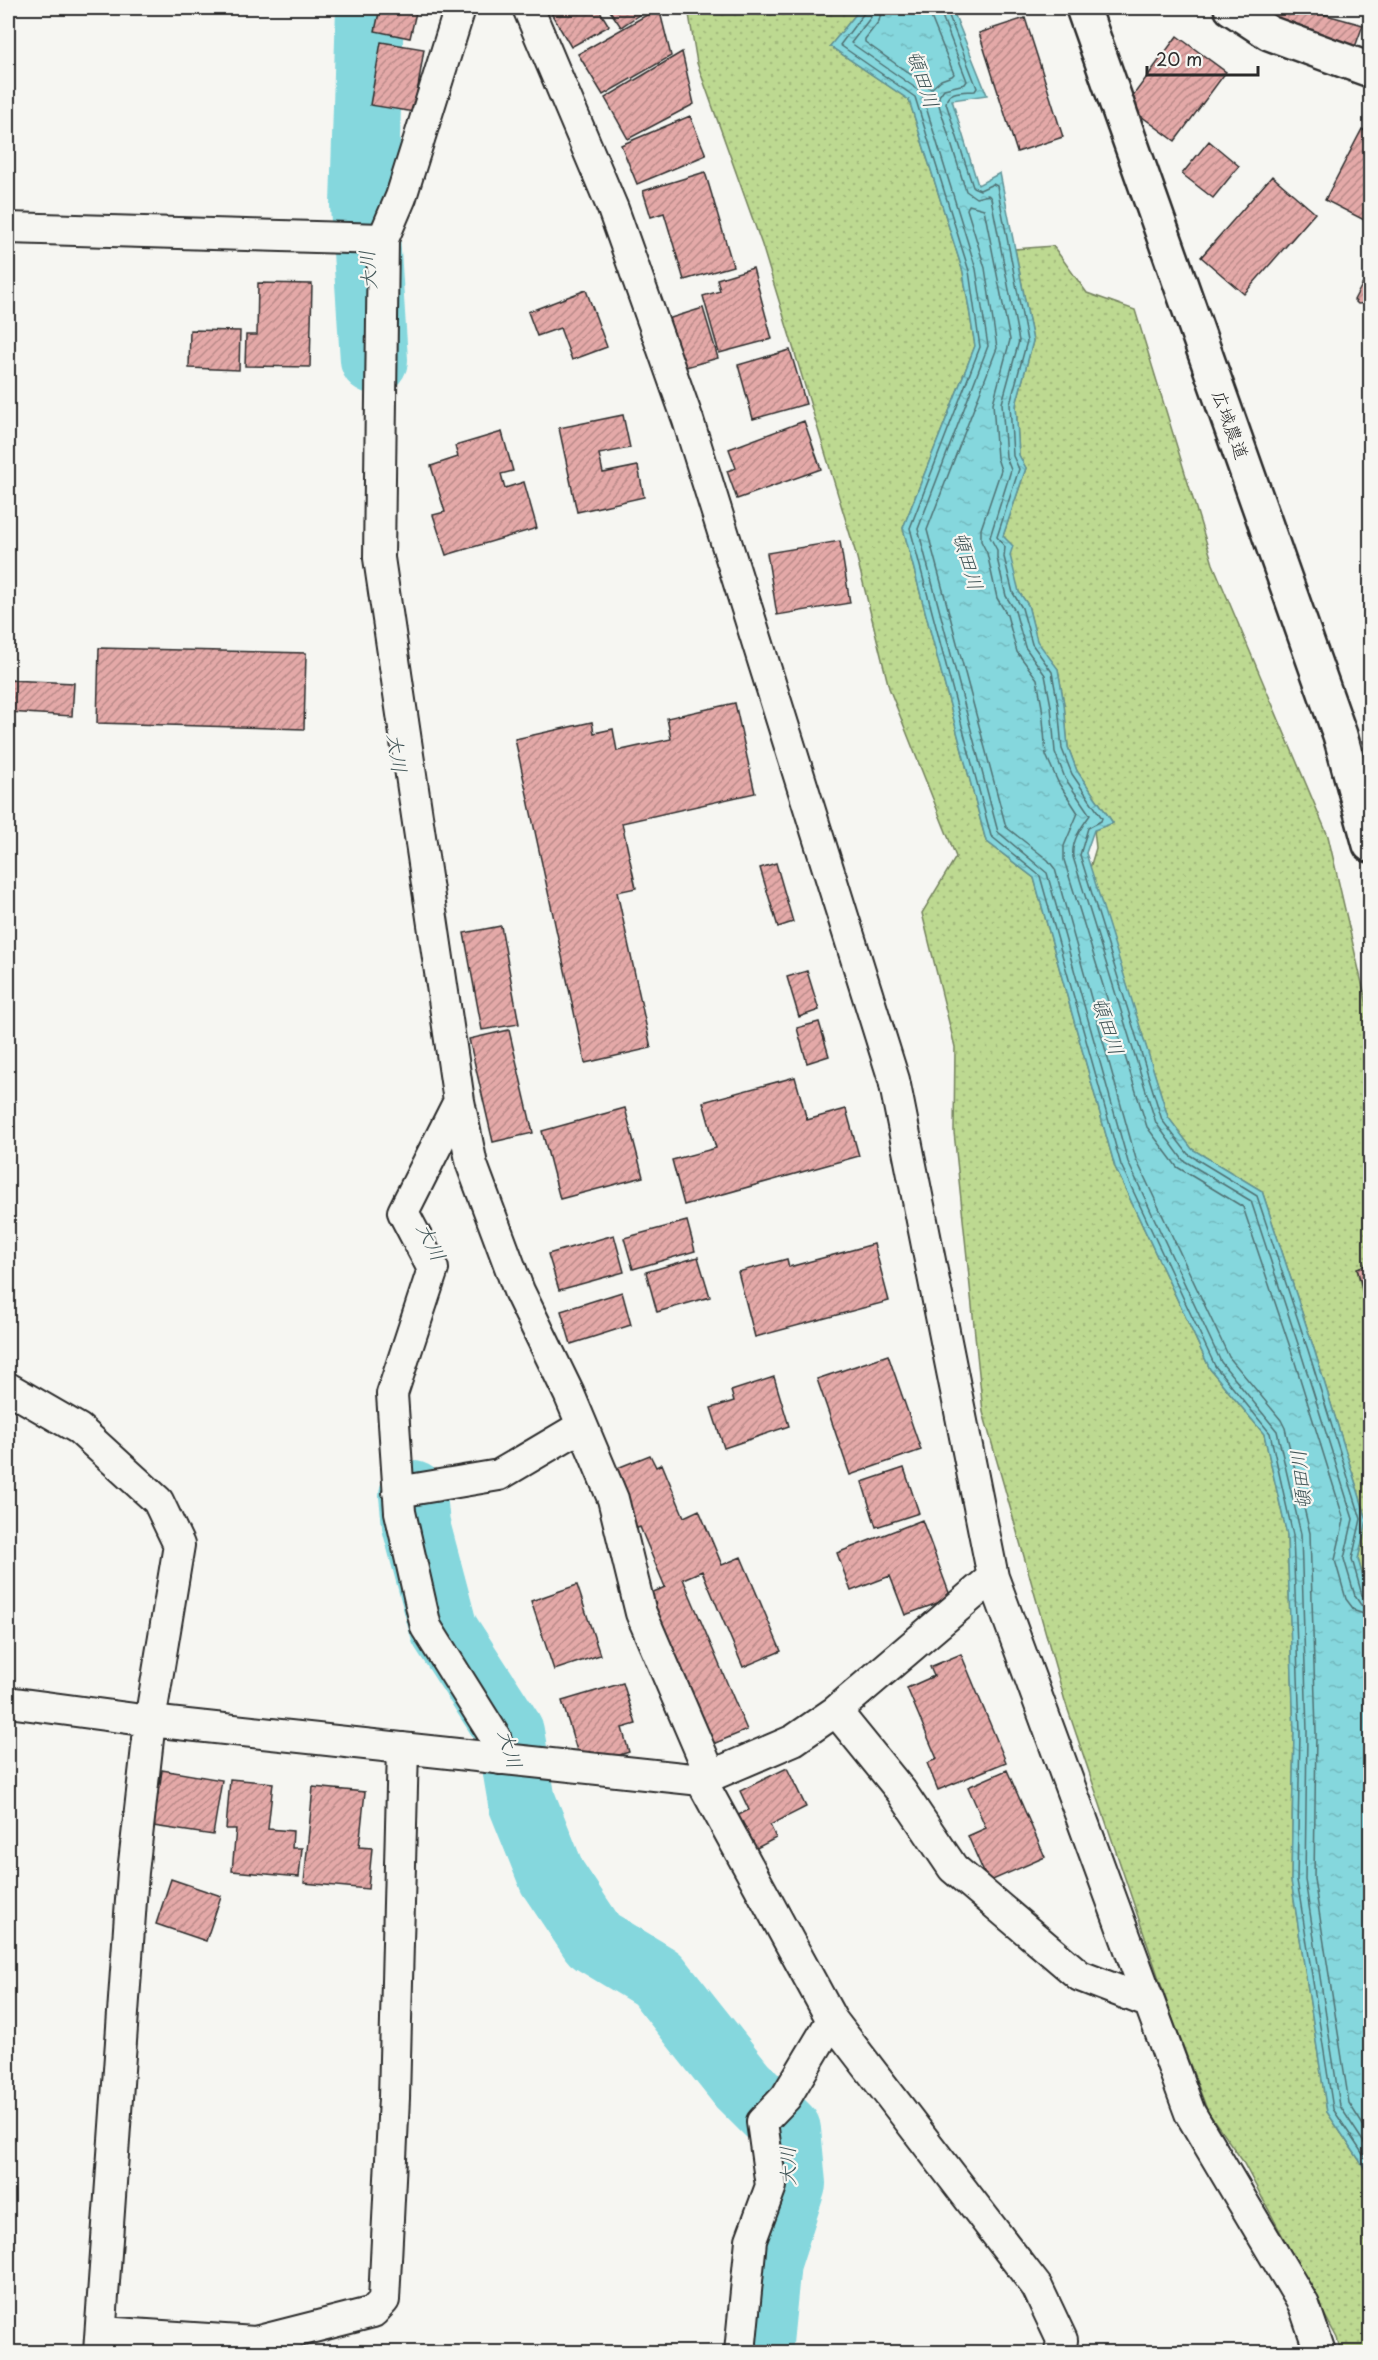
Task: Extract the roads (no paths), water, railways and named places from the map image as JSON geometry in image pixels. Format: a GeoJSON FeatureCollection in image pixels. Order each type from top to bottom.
{"type":"FeatureCollection","features":[{"type":"Feature","properties":{"kind":"street"},"geometry":{"type":"LineString","coordinates":[[460,8],[401,197],[383,238],[379,558],[459,1101],[472,1165],[511,1270],[613,1498],[641,1613],[706,1778],[832,2020],[1038,2287],[1062,2340],[1060,2352]]}},
{"type":"Feature","properties":{"kind":"street"},"geometry":{"type":"LineString","coordinates":[[528,8],[613,209],[688,420],[894,1080],[993,1577],[1190,2113],[1304,2305],[1320,2352]]}},
{"type":"Feature","properties":{"kind":"street","name":"広域農道"},"geometry":{"type":"LineString","coordinates":[[1083,8],[1340,735],[1371,845]]}},
{"type":"Feature","properties":{"kind":"street"},"geometry":{"type":"LineString","coordinates":[[1231,8],[1269,33],[1371,70]]}},
{"type":"Feature","properties":{"kind":"street"},"geometry":{"type":"LineString","coordinates":[[8,228],[383,238]]}},
{"type":"Feature","properties":{"kind":"street"},"geometry":{"type":"LineString","coordinates":[[459,1101],[403,1212],[433,1269],[393,1394],[398,1491],[400,1512],[426,1627],[495,1737],[500,1759]]}},
{"type":"Feature","properties":{"kind":"street"},"geometry":{"type":"LineString","coordinates":[[8,1388],[79,1429],[158,1501],[179,1545],[150,1722],[133,1872],[100,2342],[282,2344],[373,2312],[384,2300],[394,2098],[404,1748]]}},
{"type":"Feature","properties":{"kind":"street"},"geometry":{"type":"LineString","coordinates":[[398,1491],[499,1475],[582,1426]]}},
{"type":"Feature","properties":{"kind":"street"},"geometry":{"type":"LineString","coordinates":[[8,1702],[150,1722],[706,1778],[794,1740],[836,1711],[993,1577]]}},
{"type":"Feature","properties":{"kind":"street"},"geometry":{"type":"LineString","coordinates":[[836,1711],[901,1791],[953,1868],[1080,1976],[1148,2002]]}},
{"type":"Feature","properties":{"kind":"street"},"geometry":{"type":"LineString","coordinates":[[740,2352],[751,2240],[771,2186],[762,2122],[786,2097],[832,2020]]}},
{"type":"Feature","properties":{"kind":"water","name":"頓田川"},"geometry":{"type":"Polygon","coordinates":[[[861,8],[952,8],[987,95],[952,100],[978,185],[1000,173],[1033,341],[1016,405],[1019,455],[1026,468],[1003,536],[1013,546],[1010,555],[1019,592],[1028,605],[1037,641],[1058,669],[1068,747],[1077,771],[1113,823],[1094,830],[1086,853],[1168,1117],[1192,1149],[1262,1191],[1367,1520],[1358,1559],[1370,1603],[1370,2176],[1327,2112],[1291,1880],[1294,1732],[1287,1535],[1264,1434],[1210,1369],[1115,1167],[1034,878],[986,841],[903,528],[975,346],[963,272],[909,100],[830,46],[861,8]]]}},
{"type":"Feature","properties":{"kind":"waterway","name":"大川"},"geometry":{"type":"LineString","coordinates":[[370,8],[364,205],[374,360]]}},
{"type":"Feature","properties":{"kind":"waterway","name":"大川"},"geometry":{"type":"LineString","coordinates":[[413,1495],[416,1525],[444,1630],[510,1732],[522,1802],[552,1877],[594,1940],[657,1978],[742,2085],[787,2130],[792,2184],[767,2262],[758,2352]]}}]}
